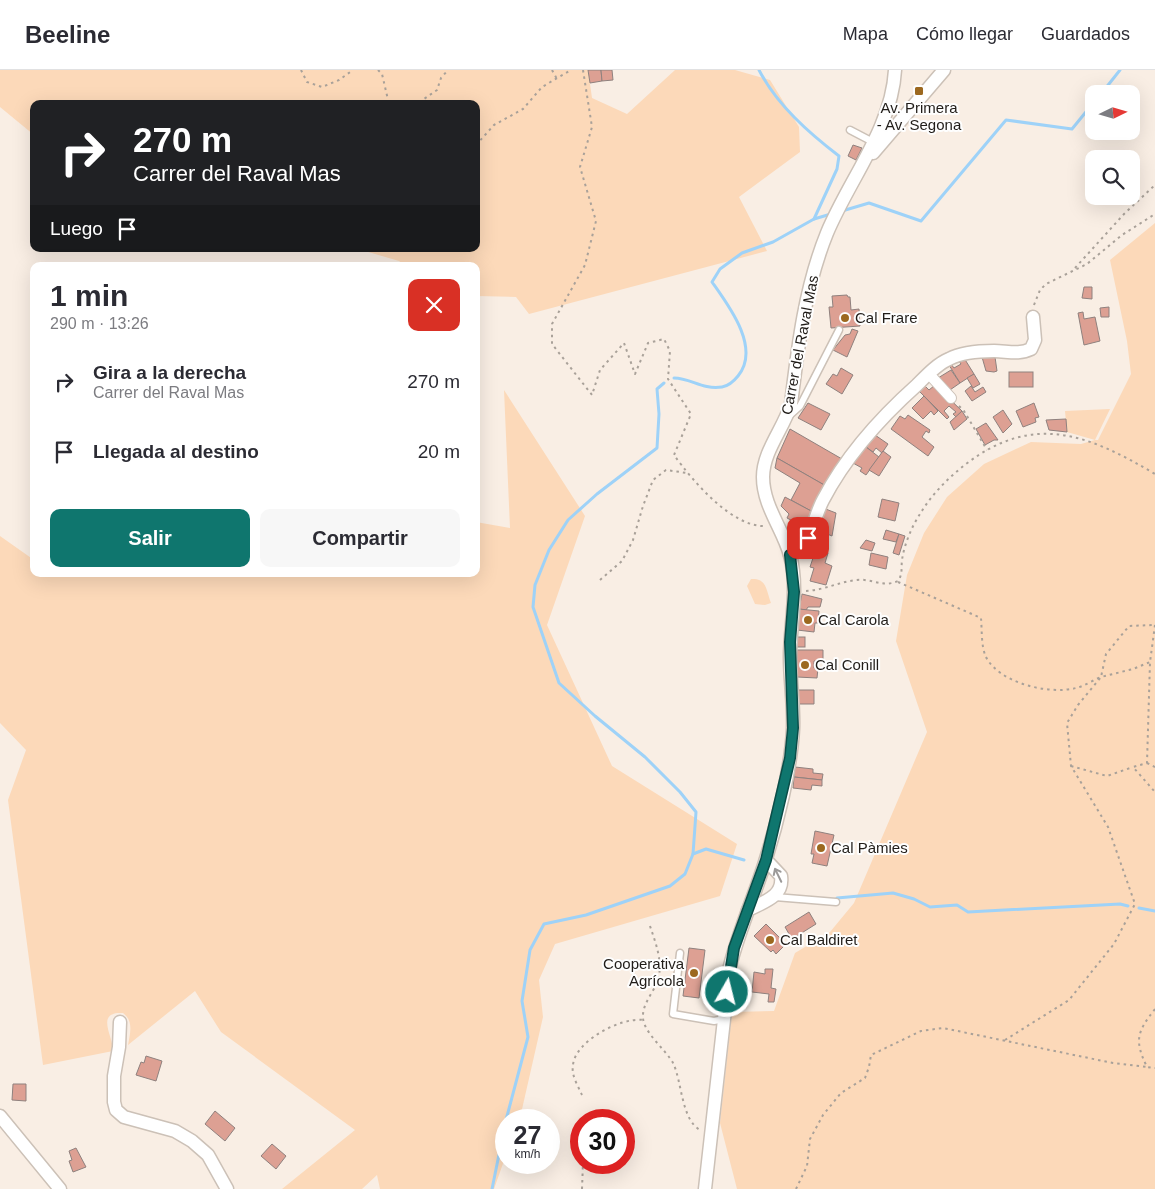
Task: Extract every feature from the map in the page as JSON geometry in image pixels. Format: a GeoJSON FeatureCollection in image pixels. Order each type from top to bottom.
{"type":"FeatureCollection","features":[{"type":"Feature","properties":{"kind":"street"},"geometry":{"type":"LineString","coordinates":[[861,166],[891,102],[895,70]]}},
{"type":"Feature","properties":{"kind":"street"},"geometry":{"type":"LineString","coordinates":[[861,166],[944,70]]}},
{"type":"Feature","properties":{"kind":"street","name":"Carrer del Raval Mas"},"geometry":{"type":"LineString","coordinates":[[705,1189],[730,966],[738,936],[766,860],[784,788],[792,744],[790,650],[794,592],[790,555],[766,498],[763,478],[765,465],[774,441],[787,418],[791,404],[805,310],[821,249],[840,204],[861,166]]}},
{"type":"Feature","properties":{"kind":"street"},"geometry":{"type":"LineString","coordinates":[[790,555],[803,549],[823,500],[861,444],[889,410],[944,361],[961,355],[994,351],[1019,353],[1031,349],[1035,340],[1033,317]]}},
{"type":"Feature","properties":{"kind":"street"},"geometry":{"type":"LineString","coordinates":[[928,374],[951,398]]}},
{"type":"Feature","properties":{"kind":"street"},"geometry":{"type":"LineString","coordinates":[[748,910],[775,896],[780,888],[781,876],[766,860]]}},
{"type":"Feature","properties":{"kind":"street"},"geometry":{"type":"LineString","coordinates":[[120,1022],[119,1048],[114,1076],[114,1102],[116,1110],[124,1117],[175,1131],[192,1141],[208,1155],[227,1189]]}},
{"type":"Feature","properties":{"kind":"street"},"geometry":{"type":"LineString","coordinates":[[0,1116],[60,1189]]}},
{"type":"Feature","properties":{"kind":"lane"},"geometry":{"type":"LineString","coordinates":[[850,130],[873,142]]}},
{"type":"Feature","properties":{"kind":"lane"},"geometry":{"type":"LineString","coordinates":[[787,418],[800,406],[838,330]]}},
{"type":"Feature","properties":{"kind":"lane"},"geometry":{"type":"LineString","coordinates":[[775,896],[836,902]]}},
{"type":"Feature","properties":{"kind":"lane"},"geometry":{"type":"LineString","coordinates":[[680,953],[673,1014],[714,1021],[724,1019]]}},
{"type":"Feature","properties":{"kind":"path"},"geometry":{"type":"LineString","coordinates":[[301,70],[307,82],[322,88],[339,80],[353,70]]}},
{"type":"Feature","properties":{"kind":"path"},"geometry":{"type":"LineString","coordinates":[[378,70],[382,74],[388,100]]}},
{"type":"Feature","properties":{"kind":"path"},"geometry":{"type":"LineString","coordinates":[[423,100],[437,90],[441,78],[448,70]]}},
{"type":"Feature","properties":{"kind":"path"},"geometry":{"type":"LineString","coordinates":[[552,70],[558,78]]}},
{"type":"Feature","properties":{"kind":"path"},"geometry":{"type":"LineString","coordinates":[[480,141],[494,125],[523,109],[542,87],[571,70]]}},
{"type":"Feature","properties":{"kind":"path"},"geometry":{"type":"LineString","coordinates":[[583,70],[592,127],[580,167],[596,221],[586,265],[552,324],[552,344],[592,396],[600,370],[624,343],[635,374],[648,343],[664,339],[670,352],[668,379],[692,414],[674,455],[687,473],[709,496],[745,522],[762,527],[778,525]]}},
{"type":"Feature","properties":{"kind":"path"},"geometry":{"type":"LineString","coordinates":[[1074,270],[1090,250],[1155,185]]}},
{"type":"Feature","properties":{"kind":"path"},"geometry":{"type":"LineString","coordinates":[[1033,317],[1034,303],[1043,286],[1087,264],[1122,234],[1155,214]]}},
{"type":"Feature","properties":{"kind":"path"},"geometry":{"type":"LineString","coordinates":[[951,398],[964,411],[987,450]]}},
{"type":"Feature","properties":{"kind":"path"},"geometry":{"type":"LineString","coordinates":[[898,582],[904,552],[913,527],[924,506],[944,483],[987,450],[1006,440],[1033,435],[1066,435],[1088,440],[1117,452],[1155,474]]}},
{"type":"Feature","properties":{"kind":"path"},"geometry":{"type":"LineString","coordinates":[[600,580],[622,561],[633,540],[653,480],[666,470],[687,473]]}},
{"type":"Feature","properties":{"kind":"path"},"geometry":{"type":"LineString","coordinates":[[794,592],[825,589],[856,580],[884,585],[898,582],[981,618],[985,656],[998,673],[1027,686],[1049,690],[1076,688],[1101,677],[1150,662]]}},
{"type":"Feature","properties":{"kind":"path"},"geometry":{"type":"LineString","coordinates":[[1005,1040],[1070,1000],[1114,944],[1135,904],[1108,827],[1071,766],[1067,723],[1078,705],[1101,677],[1106,654],[1129,626],[1154,625],[1150,662],[1147,763]]}},
{"type":"Feature","properties":{"kind":"path"},"geometry":{"type":"LineString","coordinates":[[1071,766],[1107,776],[1147,763],[1155,767]]}},
{"type":"Feature","properties":{"kind":"path"},"geometry":{"type":"LineString","coordinates":[[1133,766],[1155,792]]}},
{"type":"Feature","properties":{"kind":"path"},"geometry":{"type":"LineString","coordinates":[[650,926],[659,957],[659,974],[644,1009],[643,1020],[673,1063],[680,1091],[695,1127],[703,1131],[712,1131]]}},
{"type":"Feature","properties":{"kind":"path"},"geometry":{"type":"LineString","coordinates":[[1146,1067],[1139,1050],[1140,1030],[1155,1009]]}},
{"type":"Feature","properties":{"kind":"path"},"geometry":{"type":"LineString","coordinates":[[582,1095],[572,1066],[581,1046],[589,1039],[623,1023],[636,1019],[643,1020]]}},
{"type":"Feature","properties":{"kind":"path"},"geometry":{"type":"LineString","coordinates":[[796,1189],[807,1166],[810,1139],[823,1115],[841,1093],[865,1078],[871,1055],[921,1031],[943,1028],[1113,1063],[1155,1068]]}},
{"type":"Feature","properties":{"kind":"path"},"geometry":{"type":"LineString","coordinates":[[582,1174],[582,1189]]}},
{"type":"Feature","properties":{"kind":"shaded area"},"geometry":{"type":"Polygon","coordinates":[[[0,70],[588,70],[592,98],[627,114],[675,70],[735,70],[770,80],[799,127],[800,152],[739,197],[767,251],[529,314],[516,297],[480,296],[480,262],[400,262],[368,252],[480,252],[480,100],[30,100],[30,132],[0,107],[0,70]]]}},
{"type":"Feature","properties":{"kind":"shaded area"},"geometry":{"type":"Polygon","coordinates":[[[1155,223],[1155,1189],[737,1189],[720,1123],[732,1012],[774,1011],[795,953],[830,932],[854,903],[927,732],[896,641],[907,575],[924,533],[947,497],[984,464],[1031,442],[1081,444],[1098,440],[1131,374],[1127,341],[1110,260],[1155,223]]]}},
{"type":"Feature","properties":{"kind":"shaded area"},"geometry":{"type":"Polygon","coordinates":[[[504,390],[585,516],[547,625],[612,766],[737,844],[720,896],[555,944],[539,980],[543,1017],[522,1109],[495,1109],[495,1174],[499,1174],[494,1189],[380,1189],[377,1175],[362,1189],[282,1189],[355,1130],[221,1032],[195,991],[128,1045],[130,1036],[129,1020],[123,1013],[114,1014],[109,1016],[107,1021],[113,1051],[43,1065],[8,800],[26,750],[0,723],[0,536],[30,557],[30,577],[480,577],[480,523],[510,528],[504,390]]]}},
{"type":"Feature","properties":{"kind":"shaded area"},"geometry":{"type":"Polygon","coordinates":[[[1110,409],[1095,440],[1067,432],[1065,411],[1110,409]]]}},
{"type":"Feature","properties":{"kind":"shaded area"},"geometry":{"type":"Polygon","coordinates":[[[751,579],[760,580],[763,583],[771,603],[765,605],[755,604],[747,586],[751,579]]]}},
{"type":"Feature","properties":{"kind":"building"},"geometry":{"type":"Polygon","coordinates":[[[588,70],[601,70],[602,81],[590,83],[588,70]]]}},
{"type":"Feature","properties":{"kind":"building"},"geometry":{"type":"Polygon","coordinates":[[[601,70],[612,70],[613,80],[602,81],[601,70]]]}},
{"type":"Feature","properties":{"kind":"building"},"geometry":{"type":"Polygon","coordinates":[[[853,145],[862,148],[856,160],[848,156],[853,145]]]}},
{"type":"Feature","properties":{"kind":"building"},"geometry":{"type":"Polygon","coordinates":[[[1084,287],[1092,287],[1092,299],[1082,298],[1084,287]]]}},
{"type":"Feature","properties":{"kind":"building","name":"Cal Frare"},"geometry":{"type":"Polygon","coordinates":[[[847,295],[850,297],[851,310],[859,309],[860,326],[831,328],[829,307],[833,307],[832,296],[847,295]]]}},
{"type":"Feature","properties":{"kind":"building"},"geometry":{"type":"Polygon","coordinates":[[[1109,307],[1109,317],[1101,317],[1100,308],[1109,307]]]}},
{"type":"Feature","properties":{"kind":"building"},"geometry":{"type":"Polygon","coordinates":[[[1083,312],[1084,319],[1095,317],[1100,341],[1084,345],[1078,313],[1083,312]]]}},
{"type":"Feature","properties":{"kind":"building"},"geometry":{"type":"Polygon","coordinates":[[[852,329],[858,331],[847,357],[833,350],[845,335],[850,334],[852,329]]]}},
{"type":"Feature","properties":{"kind":"building"},"geometry":{"type":"Polygon","coordinates":[[[982,357],[995,357],[997,371],[986,371],[982,357]]]}},
{"type":"Feature","properties":{"kind":"building"},"geometry":{"type":"Polygon","coordinates":[[[964,358],[974,374],[960,383],[949,365],[951,364],[954,368],[961,364],[959,361],[964,358]]]}},
{"type":"Feature","properties":{"kind":"building"},"geometry":{"type":"Polygon","coordinates":[[[841,368],[853,375],[842,394],[826,384],[833,374],[837,376],[841,368]]]}},
{"type":"Feature","properties":{"kind":"building"},"geometry":{"type":"Polygon","coordinates":[[[951,370],[960,383],[947,392],[938,378],[951,370]]]}},
{"type":"Feature","properties":{"kind":"building"},"geometry":{"type":"Polygon","coordinates":[[[1009,372],[1033,372],[1033,387],[1009,387],[1009,372]]]}},
{"type":"Feature","properties":{"kind":"building"},"geometry":{"type":"Polygon","coordinates":[[[974,374],[980,384],[973,388],[967,378],[974,374]]]}},
{"type":"Feature","properties":{"kind":"building"},"geometry":{"type":"Polygon","coordinates":[[[924,385],[929,390],[935,385],[962,411],[956,417],[953,414],[956,412],[949,406],[944,411],[949,417],[947,419],[918,390],[924,385]]]}},
{"type":"Feature","properties":{"kind":"building"},"geometry":{"type":"Polygon","coordinates":[[[971,386],[975,392],[983,387],[986,392],[972,401],[965,391],[971,386]]]}},
{"type":"Feature","properties":{"kind":"building"},"geometry":{"type":"Polygon","coordinates":[[[924,396],[938,411],[934,415],[931,411],[923,419],[912,408],[924,396]]]}},
{"type":"Feature","properties":{"kind":"building"},"geometry":{"type":"Polygon","coordinates":[[[808,403],[830,414],[821,430],[798,418],[808,403]]]}},
{"type":"Feature","properties":{"kind":"building"},"geometry":{"type":"Polygon","coordinates":[[[1034,403],[1039,417],[1035,418],[1036,422],[1023,427],[1016,411],[1034,403]]]}},
{"type":"Feature","properties":{"kind":"building"},"geometry":{"type":"Polygon","coordinates":[[[1003,410],[1012,424],[1003,433],[993,417],[1003,410]]]}},
{"type":"Feature","properties":{"kind":"building"},"geometry":{"type":"Polygon","coordinates":[[[962,411],[967,419],[954,430],[950,422],[962,411]]]}},
{"type":"Feature","properties":{"kind":"building"},"geometry":{"type":"Polygon","coordinates":[[[908,415],[930,430],[929,433],[926,431],[922,437],[934,447],[928,456],[891,429],[900,416],[905,419],[908,415]]]}},
{"type":"Feature","properties":{"kind":"building"},"geometry":{"type":"Polygon","coordinates":[[[1066,419],[1067,432],[1049,430],[1046,420],[1066,419]]]}},
{"type":"Feature","properties":{"kind":"building"},"geometry":{"type":"Polygon","coordinates":[[[986,423],[998,440],[985,445],[976,429],[986,423]]]}},
{"type":"Feature","properties":{"kind":"building"},"geometry":{"type":"Polygon","coordinates":[[[790,429],[842,459],[826,486],[777,458],[790,429]]]}},
{"type":"Feature","properties":{"kind":"building"},"geometry":{"type":"Polygon","coordinates":[[[875,435],[888,444],[882,453],[876,448],[873,452],[866,447],[875,435]]]}},
{"type":"Feature","properties":{"kind":"building"},"geometry":{"type":"Polygon","coordinates":[[[866,447],[879,457],[866,475],[860,471],[862,468],[853,463],[866,447]]]}},
{"type":"Feature","properties":{"kind":"building"},"geometry":{"type":"Polygon","coordinates":[[[883,451],[891,457],[879,476],[869,470],[883,451]]]}},
{"type":"Feature","properties":{"kind":"building"},"geometry":{"type":"Polygon","coordinates":[[[777,458],[826,486],[813,512],[791,500],[800,483],[775,468],[777,458]]]}},
{"type":"Feature","properties":{"kind":"building"},"geometry":{"type":"Polygon","coordinates":[[[785,497],[813,512],[806,528],[787,518],[789,514],[781,506],[785,497]]]}},
{"type":"Feature","properties":{"kind":"building"},"geometry":{"type":"Polygon","coordinates":[[[882,499],[899,503],[895,521],[878,517],[882,499]]]}},
{"type":"Feature","properties":{"kind":"building"},"geometry":{"type":"Polygon","coordinates":[[[823,508],[836,513],[832,536],[815,529],[823,508]]]}},
{"type":"Feature","properties":{"kind":"building"},"geometry":{"type":"Polygon","coordinates":[[[886,530],[899,534],[896,542],[883,539],[886,530]]]}},
{"type":"Feature","properties":{"kind":"building"},"geometry":{"type":"Polygon","coordinates":[[[899,534],[905,536],[899,555],[893,553],[899,534]]]}},
{"type":"Feature","properties":{"kind":"building"},"geometry":{"type":"Polygon","coordinates":[[[866,540],[875,543],[872,551],[860,548],[866,540]]]}},
{"type":"Feature","properties":{"kind":"building"},"geometry":{"type":"Polygon","coordinates":[[[816,549],[828,553],[825,563],[832,566],[826,585],[810,581],[814,568],[810,567],[816,549]]]}},
{"type":"Feature","properties":{"kind":"building"},"geometry":{"type":"Polygon","coordinates":[[[871,553],[888,557],[886,569],[869,565],[871,553]]]}},
{"type":"Feature","properties":{"kind":"building"},"geometry":{"type":"Polygon","coordinates":[[[802,594],[822,599],[820,607],[808,607],[806,610],[799,609],[802,594]]]}},
{"type":"Feature","properties":{"kind":"building","name":"Cal Carola"},"geometry":{"type":"Polygon","coordinates":[[[799,609],[819,611],[818,623],[815,623],[814,632],[797,630],[799,609]]]}},
{"type":"Feature","properties":{"kind":"building"},"geometry":{"type":"Polygon","coordinates":[[[797,637],[805,637],[805,647],[797,647],[797,637]]]}},
{"type":"Feature","properties":{"kind":"building","name":"Cal Conill"},"geometry":{"type":"Polygon","coordinates":[[[797,650],[823,650],[823,661],[814,661],[814,668],[818,668],[817,678],[797,677],[797,650]]]}},
{"type":"Feature","properties":{"kind":"building"},"geometry":{"type":"Polygon","coordinates":[[[797,690],[814,690],[814,704],[798,704],[797,690]]]}},
{"type":"Feature","properties":{"kind":"building"},"geometry":{"type":"Polygon","coordinates":[[[795,767],[813,769],[813,773],[823,774],[822,780],[794,777],[795,767]]]}},
{"type":"Feature","properties":{"kind":"building"},"geometry":{"type":"Polygon","coordinates":[[[794,777],[822,780],[822,786],[812,785],[811,790],[793,788],[794,777]]]}},
{"type":"Feature","properties":{"kind":"building","name":"Cal Pàmies"},"geometry":{"type":"Polygon","coordinates":[[[815,831],[834,835],[827,866],[812,863],[814,854],[811,854],[815,831]]]}},
{"type":"Feature","properties":{"kind":"building"},"geometry":{"type":"Polygon","coordinates":[[[809,912],[816,924],[792,939],[785,927],[809,912]]]}},
{"type":"Feature","properties":{"kind":"building","name":"Cal Baldiret"},"geometry":{"type":"Polygon","coordinates":[[[766,924],[786,944],[776,954],[773,950],[771,952],[754,936],[766,924]]]}},
{"type":"Feature","properties":{"kind":"building","name":"Cooperativa Agrícola"},"geometry":{"type":"Polygon","coordinates":[[[689,948],[705,950],[699,998],[683,996],[689,948]]]}},
{"type":"Feature","properties":{"kind":"building"},"geometry":{"type":"Polygon","coordinates":[[[765,969],[773,969],[771,988],[776,989],[774,1002],[768,1002],[769,994],[752,992],[754,972],[765,974],[765,969]]]}},
{"type":"Feature","properties":{"kind":"building"},"geometry":{"type":"Polygon","coordinates":[[[146,1056],[162,1061],[156,1081],[136,1075],[141,1062],[144,1063],[146,1056]]]}},
{"type":"Feature","properties":{"kind":"building"},"geometry":{"type":"Polygon","coordinates":[[[13,1084],[26,1084],[26,1101],[12,1100],[13,1084]]]}},
{"type":"Feature","properties":{"kind":"building"},"geometry":{"type":"Polygon","coordinates":[[[215,1111],[235,1128],[225,1141],[205,1124],[215,1111]]]}},
{"type":"Feature","properties":{"kind":"building"},"geometry":{"type":"Polygon","coordinates":[[[272,1144],[286,1156],[276,1169],[261,1156],[272,1144]]]}},
{"type":"Feature","properties":{"kind":"building"},"geometry":{"type":"Polygon","coordinates":[[[76,1148],[86,1167],[73,1172],[69,1161],[72,1160],[69,1151],[76,1148]]]}},
{"type":"Feature","properties":{"kind":"waterway"},"geometry":{"type":"LineString","coordinates":[[674,378],[708,387],[722,387],[738,376],[744,365],[746,353],[744,340],[734,315],[712,282],[720,269],[742,253],[773,242],[814,219],[837,169],[839,156],[794,118],[766,83],[759,70]]}},
{"type":"Feature","properties":{"kind":"waterway"},"geometry":{"type":"LineString","coordinates":[[1108,85],[1120,70]]}},
{"type":"Feature","properties":{"kind":"waterway"},"geometry":{"type":"LineString","coordinates":[[842,211],[869,203],[921,221],[1006,120],[1072,129],[1085,113]]}},
{"type":"Feature","properties":{"kind":"waterway"},"geometry":{"type":"LineString","coordinates":[[814,219],[831,214]]}},
{"type":"Feature","properties":{"kind":"waterway"},"geometry":{"type":"LineString","coordinates":[[664,383],[657,389],[659,414],[657,448],[597,494],[568,520],[549,550],[535,585],[533,607],[559,683],[595,716],[645,757],[680,792],[696,812],[693,854]]}},
{"type":"Feature","properties":{"kind":"waterway"},"geometry":{"type":"LineString","coordinates":[[509,1109],[528,1037],[522,1001],[530,950],[544,924],[586,915],[670,886],[685,874],[693,854],[706,849],[744,860]]}},
{"type":"Feature","properties":{"kind":"waterway"},"geometry":{"type":"LineString","coordinates":[[837,898],[893,893],[914,899],[930,907],[957,905],[968,912],[1120,904],[1128,906]]}},
{"type":"Feature","properties":{"kind":"waterway"},"geometry":{"type":"LineString","coordinates":[[1139,908],[1155,911]]}},
{"type":"Feature","properties":{"kind":"waterway"},"geometry":{"type":"LineString","coordinates":[[492,1189],[495,1174]]}},
{"type":"Feature","properties":{"kind":"place","name":"Av. Primera - Av. Segona"},"geometry":{"type":"Point","coordinates":[919,91]}},
{"type":"Feature","properties":{"kind":"place","name":"Cal Frare"},"geometry":{"type":"Point","coordinates":[845,318]}},
{"type":"Feature","properties":{"kind":"place","name":"Cal Carola"},"geometry":{"type":"Point","coordinates":[808,620]}},
{"type":"Feature","properties":{"kind":"place","name":"Cal Conill"},"geometry":{"type":"Point","coordinates":[805,665]}},
{"type":"Feature","properties":{"kind":"place","name":"Cal Pàmies"},"geometry":{"type":"Point","coordinates":[821,848]}},
{"type":"Feature","properties":{"kind":"place","name":"Cal Baldiret"},"geometry":{"type":"Point","coordinates":[770,940]}},
{"type":"Feature","properties":{"kind":"place","name":"Cooperativa Agrícola"},"geometry":{"type":"Point","coordinates":[694,973]}},
{"type":"Feature","properties":{"kind":"route"},"geometry":{"type":"LineString","coordinates":[[727,992],[734,948],[766,860],[790,758],[793,728],[790,642],[794,592],[790,555],[802,551],[806,546],[808,538]]}}]}
